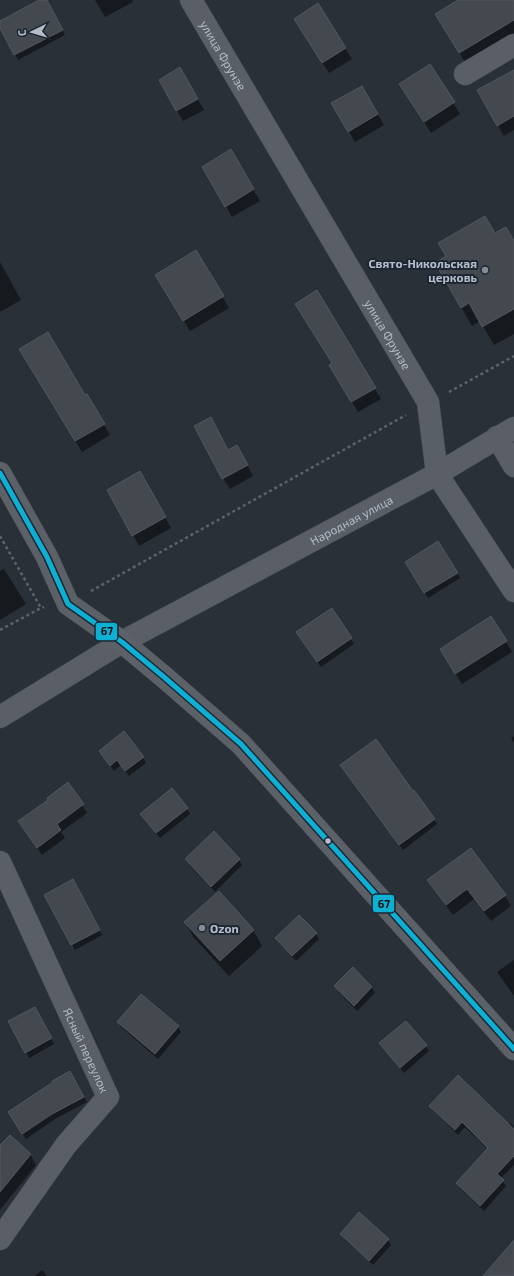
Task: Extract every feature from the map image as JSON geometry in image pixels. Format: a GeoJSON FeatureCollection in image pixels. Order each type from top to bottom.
{"type":"FeatureCollection","features":[{"type":"Feature","properties":{"kind":"main road"},"geometry":{"type":"LineString","coordinates":[[0,473],[47,557],[68,604],[122,642],[241,744],[514,1048]]}},
{"type":"Feature","properties":{"kind":"street","name":"улица Фрунзе"},"geometry":{"type":"LineString","coordinates":[[191,0],[428,402],[437,474],[514,591]]}},
{"type":"Feature","properties":{"kind":"street"},"geometry":{"type":"LineString","coordinates":[[465,74],[514,45]]}},
{"type":"Feature","properties":{"kind":"street"},"geometry":{"type":"LineString","coordinates":[[506,433],[514,466]]}},
{"type":"Feature","properties":{"kind":"street","name":"Народная улица"},"geometry":{"type":"LineString","coordinates":[[0,717],[122,642],[437,474],[506,433]]}},
{"type":"Feature","properties":{"kind":"street","name":"Ясный переулок"},"geometry":{"type":"LineString","coordinates":[[0,862],[108,1097],[66,1145],[0,1239]]}},
{"type":"Feature","properties":{"kind":"path"},"geometry":{"type":"LineString","coordinates":[[0,630],[41,608],[68,604],[428,402],[514,356]]}},
{"type":"Feature","properties":{"kind":"path"},"geometry":{"type":"LineString","coordinates":[[0,536],[41,608]]}},
{"type":"Feature","properties":{"kind":"building"},"geometry":{"type":"Polygon","coordinates":[[[39,0],[47,0],[63,30],[14,55],[0,28],[0,21],[39,0]]]}},
{"type":"Feature","properties":{"kind":"building"},"geometry":{"type":"Polygon","coordinates":[[[458,0],[514,0],[514,20],[459,53],[435,14],[458,0]]]}},
{"type":"Feature","properties":{"kind":"building"},"geometry":{"type":"Polygon","coordinates":[[[318,3],[346,48],[322,63],[294,19],[318,3]]]}},
{"type":"Feature","properties":{"kind":"building"},"geometry":{"type":"Polygon","coordinates":[[[430,64],[455,102],[424,122],[399,84],[430,64]]]}},
{"type":"Feature","properties":{"kind":"building"},"geometry":{"type":"Polygon","coordinates":[[[180,67],[198,99],[176,111],[159,80],[180,67]]]}},
{"type":"Feature","properties":{"kind":"building"},"geometry":{"type":"Polygon","coordinates":[[[514,70],[514,116],[497,126],[477,90],[514,70]]]}},
{"type":"Feature","properties":{"kind":"building"},"geometry":{"type":"Polygon","coordinates":[[[362,86],[378,114],[348,132],[331,103],[362,86]]]}},
{"type":"Feature","properties":{"kind":"building"},"geometry":{"type":"Polygon","coordinates":[[[231,149],[254,189],[225,207],[202,167],[231,149]]]}},
{"type":"Feature","properties":{"kind":"building","name":"Свято-Никольская церковь"},"geometry":{"type":"Polygon","coordinates":[[[485,216],[495,233],[506,227],[514,241],[514,309],[482,327],[469,303],[461,308],[435,263],[446,256],[438,243],[485,216]]]}},
{"type":"Feature","properties":{"kind":"building"},"geometry":{"type":"Polygon","coordinates":[[[196,250],[224,296],[183,321],[155,275],[196,250]]]}},
{"type":"Feature","properties":{"kind":"building"},"geometry":{"type":"Polygon","coordinates":[[[317,290],[376,388],[351,402],[329,365],[332,363],[295,304],[317,290]]]}},
{"type":"Feature","properties":{"kind":"building"},"geometry":{"type":"Polygon","coordinates":[[[48,332],[85,395],[87,394],[105,424],[75,441],[19,349],[48,332]]]}},
{"type":"Feature","properties":{"kind":"building"},"geometry":{"type":"Polygon","coordinates":[[[211,417],[228,450],[237,445],[248,465],[222,479],[194,426],[211,417]]]}},
{"type":"Feature","properties":{"kind":"building"},"geometry":{"type":"Polygon","coordinates":[[[140,471],[166,517],[132,536],[107,490],[140,471]]]}},
{"type":"Feature","properties":{"kind":"building"},"geometry":{"type":"Polygon","coordinates":[[[438,541],[458,573],[424,593],[405,562],[438,541]]]}},
{"type":"Feature","properties":{"kind":"building"},"geometry":{"type":"Polygon","coordinates":[[[332,608],[352,638],[317,662],[296,632],[332,608]]]}},
{"type":"Feature","properties":{"kind":"building"},"geometry":{"type":"Polygon","coordinates":[[[491,616],[507,641],[455,674],[440,649],[491,616]]]}},
{"type":"Feature","properties":{"kind":"building"},"geometry":{"type":"Polygon","coordinates":[[[124,731],[144,757],[125,771],[117,760],[110,766],[99,751],[124,731]]]}},
{"type":"Feature","properties":{"kind":"building"},"geometry":{"type":"Polygon","coordinates":[[[376,739],[435,819],[399,845],[340,765],[376,739]]]}},
{"type":"Feature","properties":{"kind":"building"},"geometry":{"type":"Polygon","coordinates":[[[68,782],[84,804],[57,824],[61,830],[37,848],[18,821],[48,800],[47,798],[68,782]]]}},
{"type":"Feature","properties":{"kind":"building"},"geometry":{"type":"Polygon","coordinates":[[[172,788],[188,808],[156,833],[140,814],[172,788]]]}},
{"type":"Feature","properties":{"kind":"building"},"geometry":{"type":"Polygon","coordinates":[[[214,831],[240,859],[211,887],[185,859],[214,831]]]}},
{"type":"Feature","properties":{"kind":"building"},"geometry":{"type":"Polygon","coordinates":[[[471,848],[506,895],[484,911],[467,889],[446,905],[427,880],[471,848]]]}},
{"type":"Feature","properties":{"kind":"building"},"geometry":{"type":"Polygon","coordinates":[[[73,879],[100,930],[71,945],[44,895],[73,879]]]}},
{"type":"Feature","properties":{"kind":"building"},"geometry":{"type":"Polygon","coordinates":[[[219,891],[254,930],[220,961],[184,922],[219,891]]]}},
{"type":"Feature","properties":{"kind":"building"},"geometry":{"type":"Polygon","coordinates":[[[299,915],[317,933],[292,956],[275,938],[299,915]]]}},
{"type":"Feature","properties":{"kind":"building"},"geometry":{"type":"Polygon","coordinates":[[[353,967],[372,987],[354,1006],[334,986],[353,967]]]}},
{"type":"Feature","properties":{"kind":"building"},"geometry":{"type":"Polygon","coordinates":[[[141,994],[179,1026],[155,1054],[117,1022],[141,994]]]}},
{"type":"Feature","properties":{"kind":"building"},"geometry":{"type":"Polygon","coordinates":[[[35,1007],[52,1038],[25,1053],[8,1021],[35,1007]]]}},
{"type":"Feature","properties":{"kind":"building"},"geometry":{"type":"Polygon","coordinates":[[[406,1021],[427,1045],[400,1068],[379,1043],[406,1021]]]}},
{"type":"Feature","properties":{"kind":"building"},"geometry":{"type":"Polygon","coordinates":[[[70,1071],[84,1097],[52,1114],[22,1134],[8,1112],[53,1082],[52,1081],[70,1071]]]}},
{"type":"Feature","properties":{"kind":"building"},"geometry":{"type":"Polygon","coordinates":[[[458,1075],[514,1129],[514,1156],[497,1174],[504,1180],[480,1206],[456,1183],[488,1148],[462,1122],[455,1130],[429,1106],[458,1075]]]}},
{"type":"Feature","properties":{"kind":"building"},"geometry":{"type":"Polygon","coordinates":[[[10,1135],[31,1154],[0,1192],[0,1145],[10,1135]]]}},
{"type":"Feature","properties":{"kind":"building"},"geometry":{"type":"Polygon","coordinates":[[[359,1212],[389,1239],[369,1261],[340,1234],[359,1212]]]}},
{"type":"Feature","properties":{"kind":"building"},"geometry":{"type":"Polygon","coordinates":[[[514,1240],[514,1276],[483,1276],[514,1240]]]}},
{"type":"Feature","properties":{"kind":"transit line","name":"67"},"geometry":{"type":"LineString","coordinates":[[0,473],[47,557],[68,604],[122,642],[241,744],[514,1049]]}},
{"type":"Feature","properties":{"kind":"place","name":"Свято-Никольская церковь"},"geometry":{"type":"Point","coordinates":[485,270]}},
{"type":"Feature","properties":{"kind":"place","name":"Ozon"},"geometry":{"type":"Point","coordinates":[202,928]}}]}
